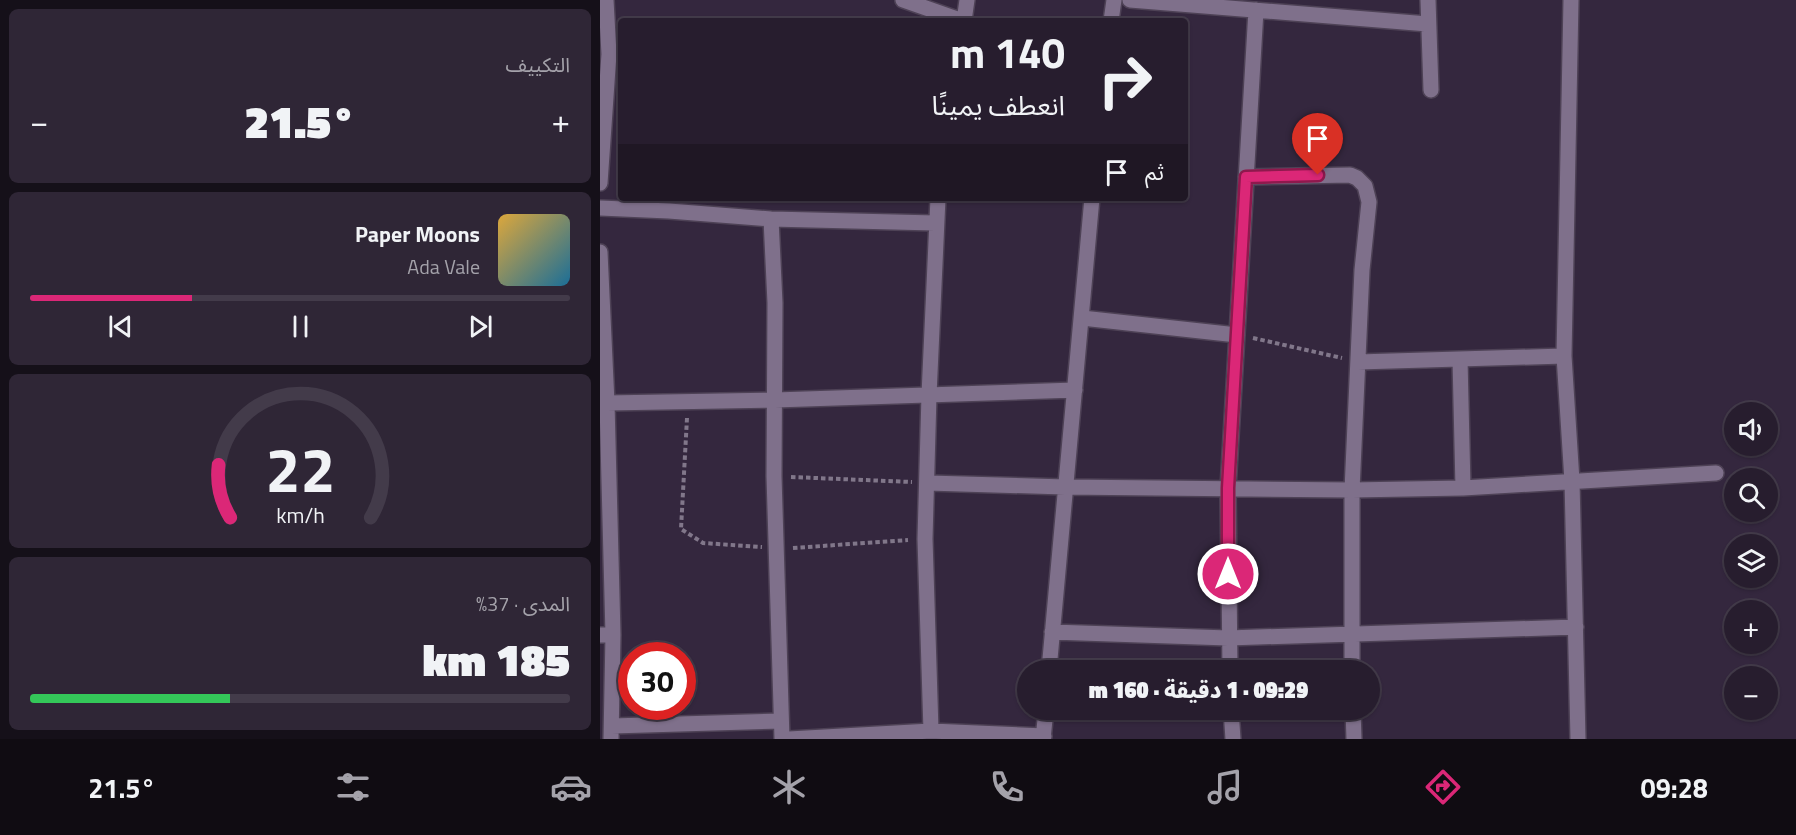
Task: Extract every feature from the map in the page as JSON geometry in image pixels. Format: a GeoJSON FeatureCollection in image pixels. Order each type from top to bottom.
{"type":"FeatureCollection","features":[{"type":"Feature","properties":{"kind":"street"},"geometry":{"type":"LineString","coordinates":[[600,183],[609,54],[606,0]]}},
{"type":"Feature","properties":{"kind":"street"},"geometry":{"type":"LineString","coordinates":[[903,0],[954,18]]}},
{"type":"Feature","properties":{"kind":"street"},"geometry":{"type":"LineString","coordinates":[[964,18],[967,0]]}},
{"type":"Feature","properties":{"kind":"street"},"geometry":{"type":"LineString","coordinates":[[1111,18],[1114,0]]}},
{"type":"Feature","properties":{"kind":"street"},"geometry":{"type":"LineString","coordinates":[[1130,0],[1256,10],[1291,6],[1428,24]]}},
{"type":"Feature","properties":{"kind":"street"},"geometry":{"type":"LineString","coordinates":[[1428,0],[1431,90]]}},
{"type":"Feature","properties":{"kind":"street"},"geometry":{"type":"LineString","coordinates":[[1571,0],[1564,257],[1564,356],[1572,481],[1578,739]]}},
{"type":"Feature","properties":{"kind":"street"},"geometry":{"type":"LineString","coordinates":[[1229,660],[1228,488],[1256,10]]}},
{"type":"Feature","properties":{"kind":"street"},"geometry":{"type":"LineString","coordinates":[[1246,177],[1342,174],[1358,178],[1365,186],[1369,196],[1369,218],[1362,270],[1352,490],[1352,660]]}},
{"type":"Feature","properties":{"kind":"street"},"geometry":{"type":"LineString","coordinates":[[931,731],[925,539],[935,223],[938,201]]}},
{"type":"Feature","properties":{"kind":"street"},"geometry":{"type":"LineString","coordinates":[[1050,660],[1092,201]]}},
{"type":"Feature","properties":{"kind":"street"},"geometry":{"type":"LineString","coordinates":[[600,208],[771,219],[935,223]]}},
{"type":"Feature","properties":{"kind":"street"},"geometry":{"type":"LineString","coordinates":[[771,219],[775,303],[774,476],[782,739]]}},
{"type":"Feature","properties":{"kind":"street"},"geometry":{"type":"LineString","coordinates":[[600,252],[602,348],[607,403],[605,491],[611,733],[781,721]]}},
{"type":"Feature","properties":{"kind":"street"},"geometry":{"type":"LineString","coordinates":[[1082,318],[1237,335]]}},
{"type":"Feature","properties":{"kind":"street"},"geometry":{"type":"LineString","coordinates":[[1358,362],[1564,356]]}},
{"type":"Feature","properties":{"kind":"street"},"geometry":{"type":"LineString","coordinates":[[1460,360],[1463,488]]}},
{"type":"Feature","properties":{"kind":"street"},"geometry":{"type":"LineString","coordinates":[[607,403],[1075,390]]}},
{"type":"Feature","properties":{"kind":"street"},"geometry":{"type":"LineString","coordinates":[[928,483],[1352,490],[1463,488],[1716,473]]}},
{"type":"Feature","properties":{"kind":"street"},"geometry":{"type":"LineString","coordinates":[[1052,632],[1228,638],[1576,627]]}},
{"type":"Feature","properties":{"kind":"street"},"geometry":{"type":"LineString","coordinates":[[789,739],[931,731],[1043,737],[1045,720]]}},
{"type":"Feature","properties":{"kind":"street"},"geometry":{"type":"LineString","coordinates":[[1232,720],[1233,739]]}},
{"type":"Feature","properties":{"kind":"street"},"geometry":{"type":"LineString","coordinates":[[1353,720],[1354,739]]}},
{"type":"Feature","properties":{"kind":"path"},"geometry":{"type":"LineString","coordinates":[[1237,335],[1358,362]]}},
{"type":"Feature","properties":{"kind":"path"},"geometry":{"type":"LineString","coordinates":[[774,476],[928,483]]}},
{"type":"Feature","properties":{"kind":"route"},"geometry":{"type":"LineString","coordinates":[[1228,574],[1228,488],[1246,177],[1318,175]]}}]}
